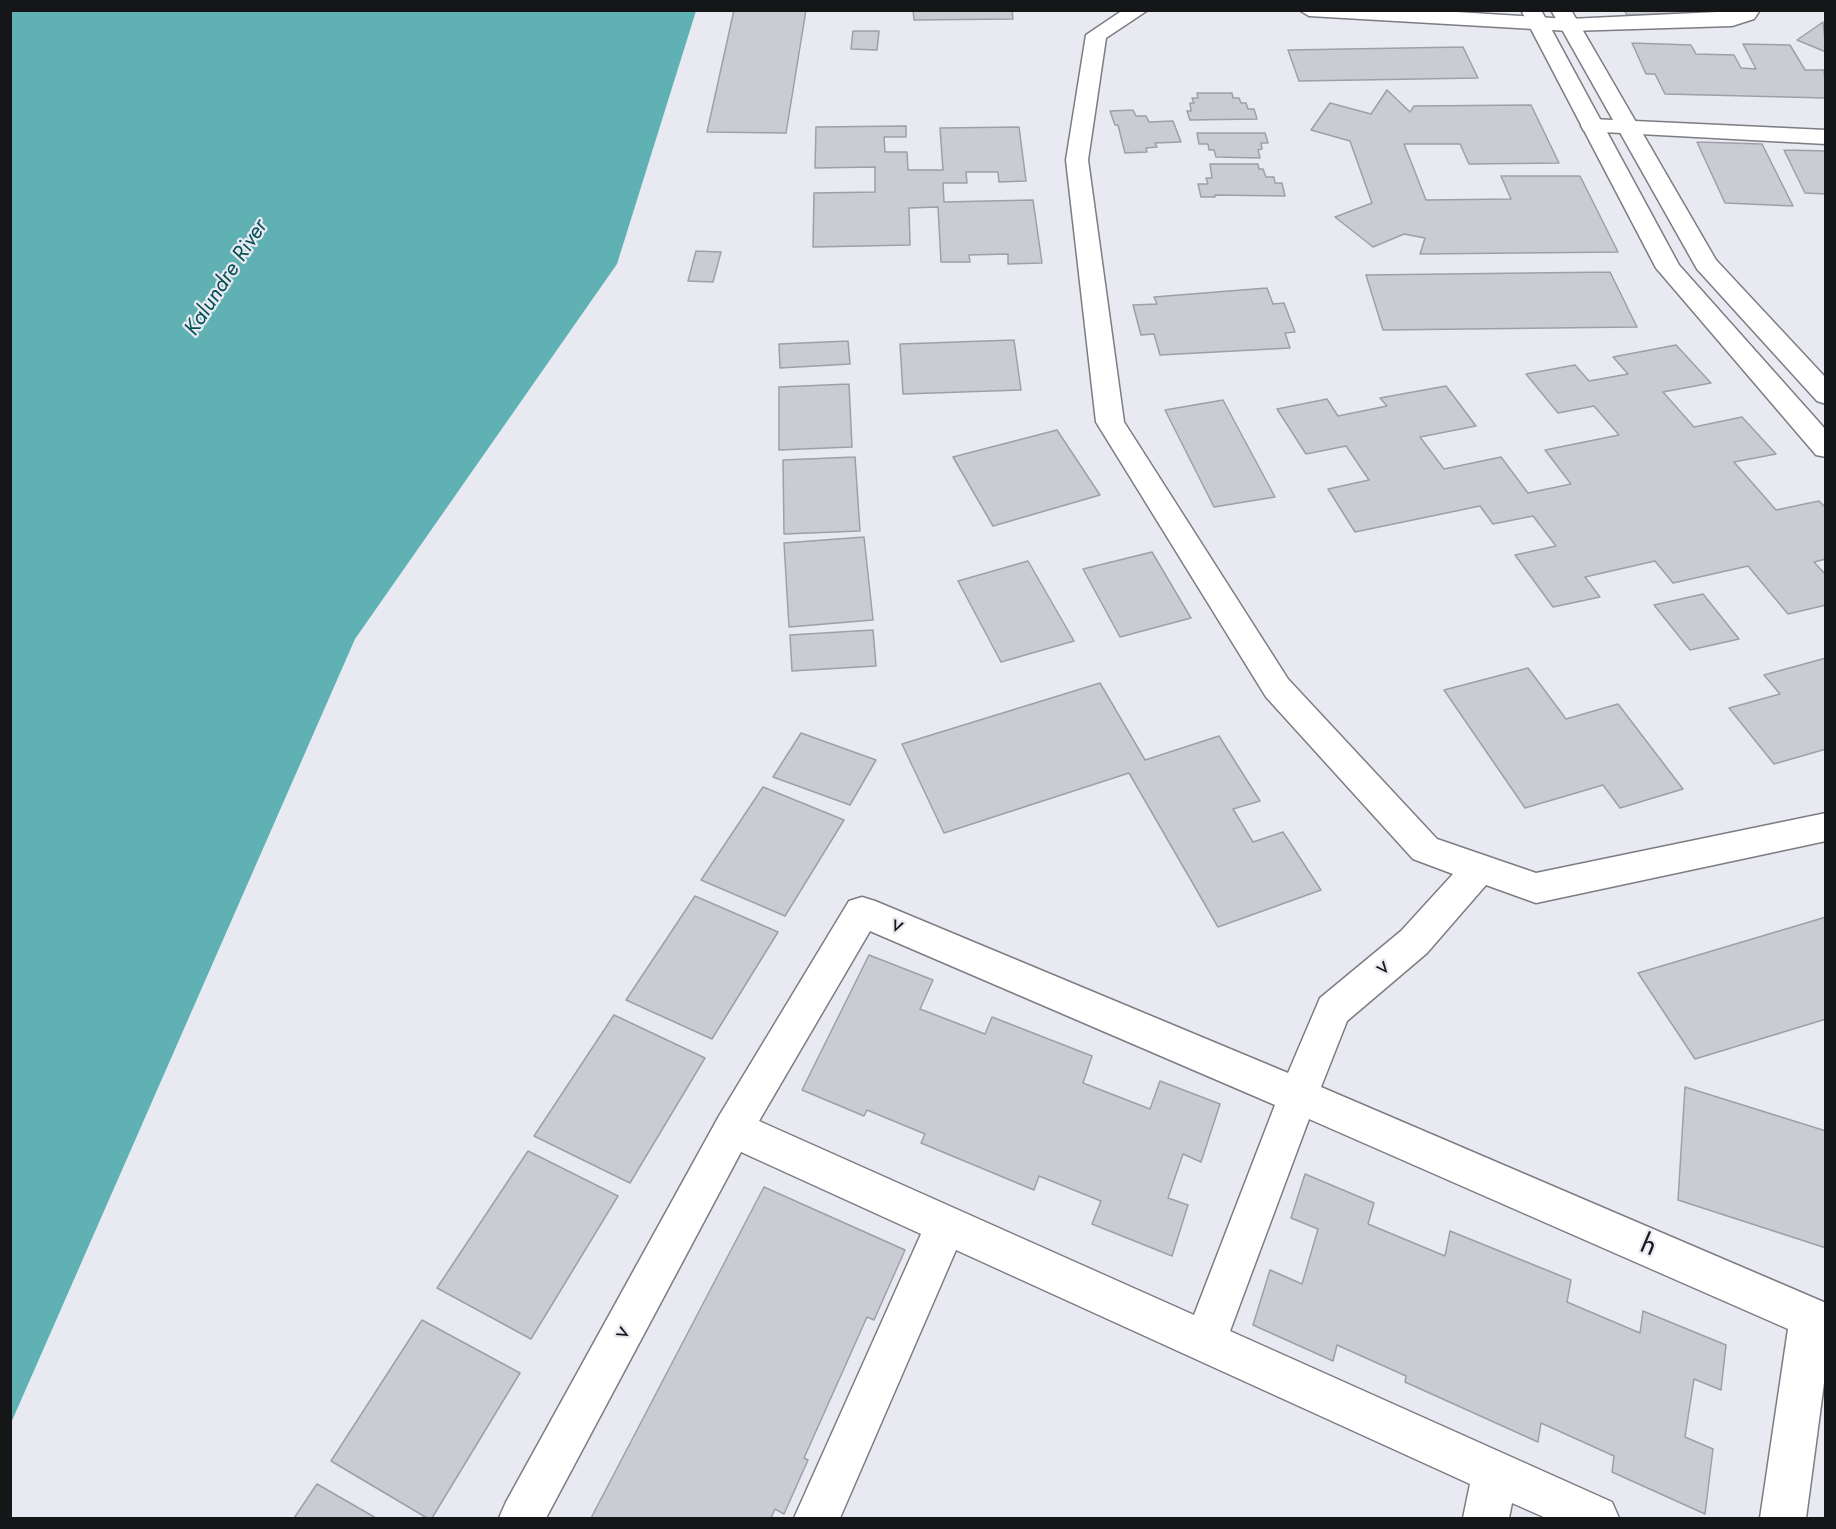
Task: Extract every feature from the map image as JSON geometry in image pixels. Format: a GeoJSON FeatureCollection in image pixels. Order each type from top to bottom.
{"type":"FeatureCollection","features":[{"type":"Feature","properties":{"kind":"street"},"geometry":{"type":"LineString","coordinates":[[1138,10],[1096,35],[1077,160],[1110,422],[1277,688],[1425,849],[1536,888],[1826,827]]}},
{"type":"Feature","properties":{"kind":"street"},"geometry":{"type":"LineString","coordinates":[[1309,10],[1565,18],[1732,20],[1747,15],[1750,10]]}},
{"type":"Feature","properties":{"kind":"street"},"geometry":{"type":"LineString","coordinates":[[1535,17],[1668,268],[1826,448]]}},
{"type":"Feature","properties":{"kind":"street"},"geometry":{"type":"LineString","coordinates":[[1565,18],[1706,264],[1826,395]]}},
{"type":"Feature","properties":{"kind":"street"},"geometry":{"type":"LineString","coordinates":[[1592,126],[1826,137]]}},
{"type":"Feature","properties":{"kind":"street","name":"v"},"geometry":{"type":"LineString","coordinates":[[522,1518],[733,1129],[862,912],[1299,1096],[1333,1010],[1414,942],[1480,868]]}},
{"type":"Feature","properties":{"kind":"street"},"geometry":{"type":"LineString","coordinates":[[1205,1342],[1299,1096]]}},
{"type":"Feature","properties":{"kind":"street","name":"h"},"geometry":{"type":"LineString","coordinates":[[1299,1096],[1811,1318],[1783,1518]]}},
{"type":"Feature","properties":{"kind":"street"},"geometry":{"type":"LineString","coordinates":[[733,1129],[1596,1518]]}},
{"type":"Feature","properties":{"kind":"street"},"geometry":{"type":"LineString","coordinates":[[817,1518],[946,1226]]}},
{"type":"Feature","properties":{"kind":"street"},"geometry":{"type":"LineString","coordinates":[[1486,1518],[1495,1473]]}},
{"type":"Feature","properties":{"kind":"water","name":"Kalundre River"},"geometry":{"type":"Polygon","coordinates":[[[11,10],[696,11],[617,264],[355,639],[11,1423],[11,10]]]}},
{"type":"Feature","properties":{"kind":"building"},"geometry":{"type":"Polygon","coordinates":[[[734,10],[806,10],[786,133],[707,132],[734,10]]]}},
{"type":"Feature","properties":{"kind":"building"},"geometry":{"type":"Polygon","coordinates":[[[913,10],[1012,10],[1013,19],[914,20],[913,10]]]}},
{"type":"Feature","properties":{"kind":"building"},"geometry":{"type":"Polygon","coordinates":[[[1624,10],[1721,10],[1723,13],[1627,15],[1624,10]]]}},
{"type":"Feature","properties":{"kind":"building"},"geometry":{"type":"Polygon","coordinates":[[[1823,22],[1826,52],[1797,40],[1823,22]]]}},
{"type":"Feature","properties":{"kind":"building"},"geometry":{"type":"Polygon","coordinates":[[[853,31],[879,31],[877,50],[851,49],[853,31]]]}},
{"type":"Feature","properties":{"kind":"building"},"geometry":{"type":"Polygon","coordinates":[[[1632,43],[1691,45],[1696,54],[1734,55],[1741,68],[1756,69],[1743,44],[1790,45],[1805,70],[1824,70],[1826,98],[1665,94],[1655,74],[1646,74],[1632,43]]]}},
{"type":"Feature","properties":{"kind":"building"},"geometry":{"type":"Polygon","coordinates":[[[1463,47],[1478,78],[1299,81],[1288,50],[1463,47]]]}},
{"type":"Feature","properties":{"kind":"building"},"geometry":{"type":"Polygon","coordinates":[[[1387,90],[1410,112],[1414,106],[1531,105],[1559,163],[1469,164],[1460,144],[1404,144],[1426,200],[1511,199],[1501,176],[1580,176],[1618,252],[1420,254],[1425,238],[1404,234],[1373,247],[1335,217],[1372,203],[1350,141],[1311,130],[1330,103],[1371,114],[1387,90]]]}},
{"type":"Feature","properties":{"kind":"building"},"geometry":{"type":"Polygon","coordinates":[[[1197,93],[1232,93],[1233,98],[1239,98],[1241,103],[1246,103],[1248,109],[1254,109],[1257,119],[1190,120],[1187,111],[1191,111],[1190,103],[1194,103],[1192,98],[1198,98],[1197,93]]]}},
{"type":"Feature","properties":{"kind":"building"},"geometry":{"type":"Polygon","coordinates":[[[1133,110],[1136,116],[1146,116],[1149,122],[1173,121],[1181,142],[1155,143],[1157,147],[1146,148],[1147,152],[1125,153],[1118,125],[1115,125],[1110,111],[1133,110]]]}},
{"type":"Feature","properties":{"kind":"building"},"geometry":{"type":"Polygon","coordinates":[[[906,126],[906,137],[884,137],[885,152],[907,152],[908,170],[943,170],[940,128],[1019,127],[1026,181],[999,182],[998,172],[966,172],[967,183],[943,183],[944,202],[1033,200],[1042,263],[1008,264],[1008,254],[969,255],[970,262],[941,262],[938,207],[909,208],[910,245],[813,247],[814,193],[875,192],[875,167],[815,168],[816,127],[906,126]]]}},
{"type":"Feature","properties":{"kind":"building"},"geometry":{"type":"Polygon","coordinates":[[[1197,133],[1265,133],[1268,143],[1261,143],[1262,149],[1258,150],[1260,158],[1216,157],[1214,150],[1209,150],[1208,144],[1199,144],[1197,133]]]}},
{"type":"Feature","properties":{"kind":"building"},"geometry":{"type":"Polygon","coordinates":[[[1697,142],[1762,144],[1793,206],[1725,203],[1697,142]]]}},
{"type":"Feature","properties":{"kind":"building"},"geometry":{"type":"Polygon","coordinates":[[[1784,150],[1826,151],[1826,194],[1805,193],[1784,150]]]}},
{"type":"Feature","properties":{"kind":"building"},"geometry":{"type":"Polygon","coordinates":[[[1210,164],[1258,164],[1266,177],[1274,177],[1275,183],[1282,183],[1285,196],[1215,195],[1215,197],[1201,197],[1198,184],[1208,184],[1206,178],[1212,178],[1210,164]]]}},
{"type":"Feature","properties":{"kind":"building"},"geometry":{"type":"Polygon","coordinates":[[[696,251],[721,252],[713,282],[688,281],[696,251]]]}},
{"type":"Feature","properties":{"kind":"building"},"geometry":{"type":"Polygon","coordinates":[[[1610,272],[1637,327],[1383,330],[1366,275],[1610,272]]]}},
{"type":"Feature","properties":{"kind":"building"},"geometry":{"type":"Polygon","coordinates":[[[1267,288],[1273,304],[1284,303],[1295,332],[1285,333],[1290,348],[1160,355],[1154,334],[1141,335],[1133,305],[1157,304],[1154,297],[1267,288]]]}},
{"type":"Feature","properties":{"kind":"building"},"geometry":{"type":"Polygon","coordinates":[[[1014,340],[1021,390],[903,394],[900,344],[1014,340]]]}},
{"type":"Feature","properties":{"kind":"building"},"geometry":{"type":"Polygon","coordinates":[[[848,341],[850,364],[780,368],[779,344],[848,341]]]}},
{"type":"Feature","properties":{"kind":"building"},"geometry":{"type":"Polygon","coordinates":[[[1676,345],[1711,383],[1663,392],[1694,427],[1742,417],[1776,454],[1734,462],[1776,510],[1819,501],[1826,508],[1826,559],[1814,562],[1826,575],[1826,605],[1788,614],[1748,566],[1673,583],[1655,561],[1585,577],[1600,597],[1553,607],[1515,555],[1556,546],[1533,516],[1493,524],[1480,506],[1355,532],[1328,489],[1369,480],[1346,446],[1306,454],[1277,409],[1327,399],[1338,416],[1387,406],[1380,398],[1446,386],[1476,426],[1420,437],[1444,469],[1501,457],[1528,493],[1571,484],[1545,450],[1619,435],[1594,406],[1558,413],[1526,374],[1575,365],[1589,381],[1628,374],[1613,357],[1676,345]]]}},
{"type":"Feature","properties":{"kind":"building"},"geometry":{"type":"Polygon","coordinates":[[[849,384],[852,447],[779,450],[779,387],[849,384]]]}},
{"type":"Feature","properties":{"kind":"building"},"geometry":{"type":"Polygon","coordinates":[[[1223,400],[1275,497],[1214,507],[1165,410],[1223,400]]]}},
{"type":"Feature","properties":{"kind":"building"},"geometry":{"type":"Polygon","coordinates":[[[1057,430],[1100,495],[993,526],[953,457],[1057,430]]]}},
{"type":"Feature","properties":{"kind":"building"},"geometry":{"type":"Polygon","coordinates":[[[855,457],[860,531],[784,534],[783,460],[855,457]]]}},
{"type":"Feature","properties":{"kind":"building"},"geometry":{"type":"Polygon","coordinates":[[[864,537],[873,620],[789,627],[784,543],[864,537]]]}},
{"type":"Feature","properties":{"kind":"building"},"geometry":{"type":"Polygon","coordinates":[[[1152,552],[1191,618],[1120,637],[1083,569],[1152,552]]]}},
{"type":"Feature","properties":{"kind":"building"},"geometry":{"type":"Polygon","coordinates":[[[1028,561],[1074,641],[1001,662],[958,581],[1028,561]]]}},
{"type":"Feature","properties":{"kind":"building"},"geometry":{"type":"Polygon","coordinates":[[[1703,594],[1739,639],[1690,650],[1654,605],[1703,594]]]}},
{"type":"Feature","properties":{"kind":"building"},"geometry":{"type":"Polygon","coordinates":[[[873,630],[876,666],[792,671],[790,635],[873,630]]]}},
{"type":"Feature","properties":{"kind":"building"},"geometry":{"type":"Polygon","coordinates":[[[1826,658],[1826,749],[1774,764],[1729,708],[1780,694],[1764,675],[1826,658]]]}},
{"type":"Feature","properties":{"kind":"building"},"geometry":{"type":"Polygon","coordinates":[[[1528,668],[1566,719],[1618,704],[1683,789],[1620,808],[1603,785],[1525,808],[1444,690],[1528,668]]]}},
{"type":"Feature","properties":{"kind":"building"},"geometry":{"type":"Polygon","coordinates":[[[1100,683],[1145,760],[1219,736],[1260,801],[1233,809],[1253,842],[1283,832],[1321,890],[1218,927],[1129,773],[944,833],[902,744],[1100,683]]]}},
{"type":"Feature","properties":{"kind":"building"},"geometry":{"type":"Polygon","coordinates":[[[801,733],[876,760],[850,805],[773,777],[801,733]]]}},
{"type":"Feature","properties":{"kind":"building"},"geometry":{"type":"Polygon","coordinates":[[[763,787],[844,820],[785,916],[701,880],[763,787]]]}},
{"type":"Feature","properties":{"kind":"building"},"geometry":{"type":"Polygon","coordinates":[[[695,896],[778,932],[712,1039],[626,1000],[695,896]]]}},
{"type":"Feature","properties":{"kind":"building"},"geometry":{"type":"Polygon","coordinates":[[[1826,917],[1826,1019],[1695,1059],[1638,973],[1826,917]]]}},
{"type":"Feature","properties":{"kind":"building"},"geometry":{"type":"Polygon","coordinates":[[[869,955],[933,980],[920,1009],[985,1034],[992,1017],[1092,1056],[1083,1083],[1150,1109],[1160,1081],[1220,1104],[1201,1162],[1183,1154],[1168,1198],[1188,1205],[1172,1256],[1092,1224],[1101,1201],[1039,1176],[1034,1190],[921,1143],[925,1134],[867,1110],[864,1116],[802,1090],[869,955]]]}},
{"type":"Feature","properties":{"kind":"building"},"geometry":{"type":"Polygon","coordinates":[[[614,1015],[705,1058],[630,1183],[534,1136],[614,1015]]]}},
{"type":"Feature","properties":{"kind":"building"},"geometry":{"type":"Polygon","coordinates":[[[1685,1087],[1826,1131],[1826,1248],[1678,1200],[1685,1087]]]}},
{"type":"Feature","properties":{"kind":"building"},"geometry":{"type":"Polygon","coordinates":[[[528,1151],[618,1196],[531,1339],[437,1288],[528,1151]]]}},
{"type":"Feature","properties":{"kind":"building"},"geometry":{"type":"Polygon","coordinates":[[[1305,1174],[1374,1203],[1368,1224],[1445,1256],[1450,1231],[1571,1280],[1567,1302],[1640,1333],[1643,1311],[1726,1345],[1721,1390],[1694,1379],[1685,1437],[1713,1449],[1705,1514],[1612,1472],[1614,1456],[1541,1423],[1538,1442],[1405,1382],[1406,1376],[1337,1345],[1333,1361],[1253,1325],[1270,1270],[1302,1284],[1318,1229],[1291,1218],[1305,1174]]]}},
{"type":"Feature","properties":{"kind":"building"},"geometry":{"type":"Polygon","coordinates":[[[764,1187],[905,1250],[874,1320],[867,1317],[804,1458],[808,1460],[784,1514],[775,1509],[771,1518],[591,1518],[764,1187]]]}},
{"type":"Feature","properties":{"kind":"building"},"geometry":{"type":"Polygon","coordinates":[[[422,1320],[520,1373],[432,1518],[427,1518],[331,1461],[422,1320]]]}},
{"type":"Feature","properties":{"kind":"building"},"geometry":{"type":"Polygon","coordinates":[[[317,1484],[376,1518],[294,1518],[317,1484]]]}}]}
